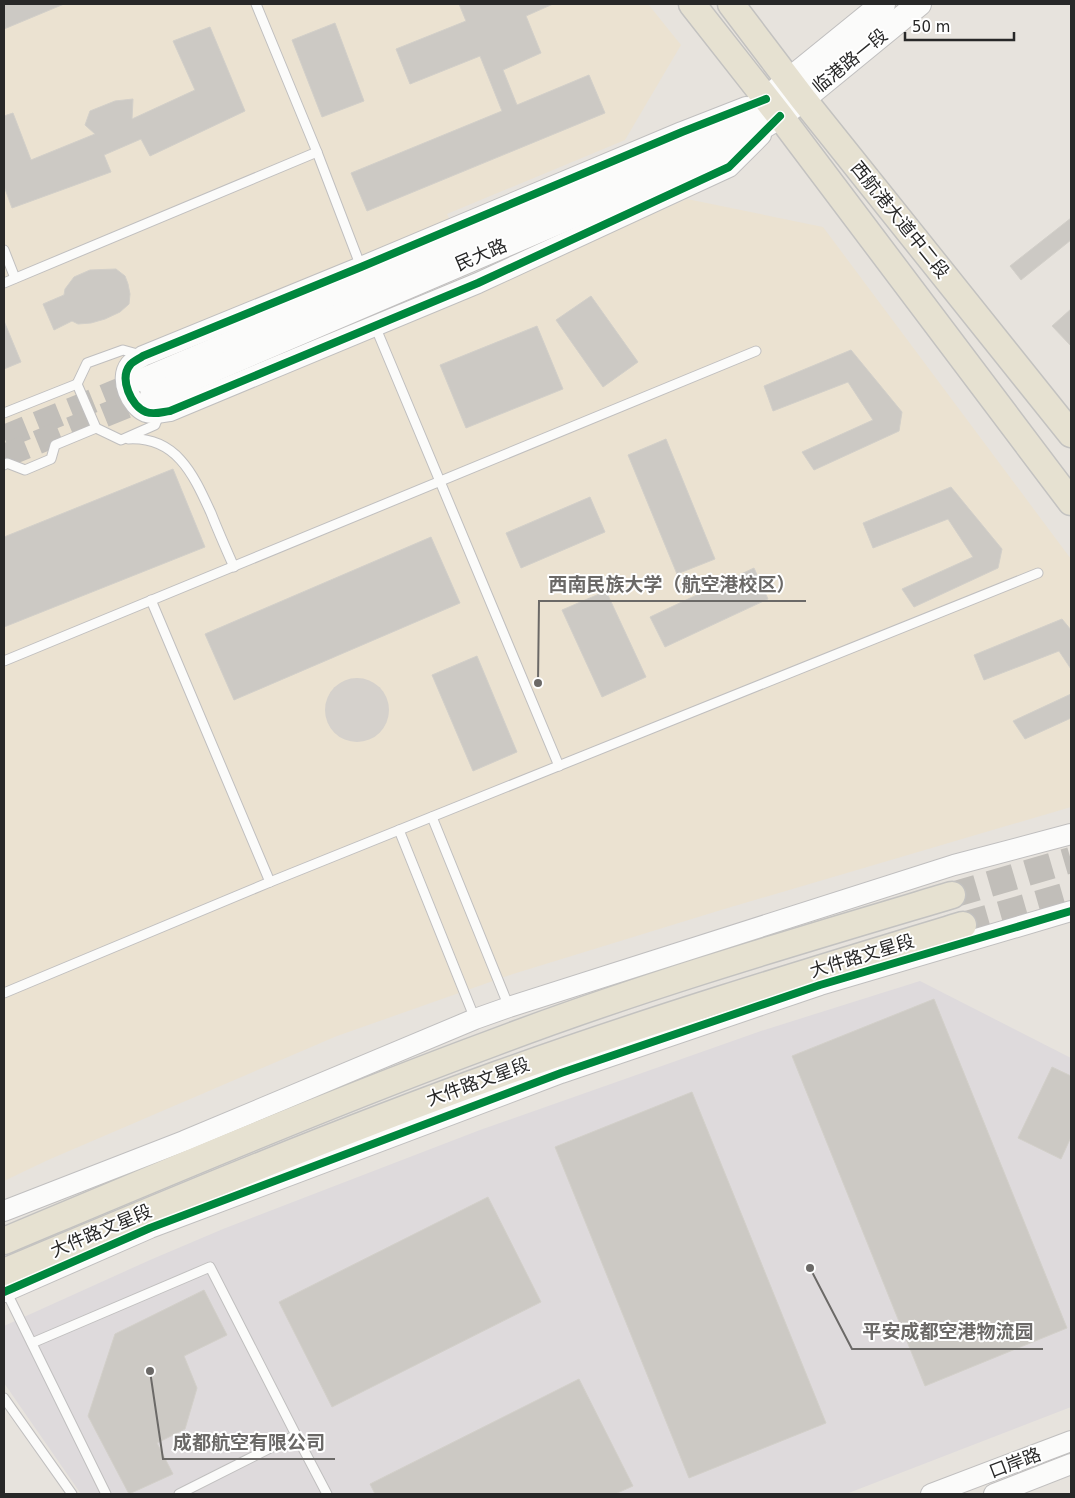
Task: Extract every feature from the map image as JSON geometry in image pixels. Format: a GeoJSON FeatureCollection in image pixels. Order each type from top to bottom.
{"type":"FeatureCollection","features":[{"type":"Feature","properties":{"kind":"main road"},"geometry":{"type":"LineString","coordinates":[[692,4],[773,107],[1071,502]]}},
{"type":"Feature","properties":{"kind":"main road","name":"西航港大道中二段"},"geometry":{"type":"LineString","coordinates":[[731,4],[796,90],[1071,434]]}},
{"type":"Feature","properties":{"kind":"main road","name":"临港路一段"},"geometry":{"type":"LineString","coordinates":[[796,90],[883,4]]}},
{"type":"Feature","properties":{"kind":"main road","name":"临港路一段"},"geometry":{"type":"LineString","coordinates":[[796,90],[919,4]]}},
{"type":"Feature","properties":{"kind":"main road","name":"民大路"},"geometry":{"type":"LineString","coordinates":[[152,396],[372,283],[716,134],[773,107],[796,90]]}},
{"type":"Feature","properties":{"kind":"main road","name":"大件路文星段"},"geometry":{"type":"LineString","coordinates":[[4,1241],[203,1157],[494,1042],[690,974],[952,895]]}},
{"type":"Feature","properties":{"kind":"main road","name":"大件路文星段"},"geometry":{"type":"LineString","coordinates":[[4,1285],[338,1134],[498,1074],[668,1015],[963,925]]}},
{"type":"Feature","properties":{"kind":"street"},"geometry":{"type":"LineString","coordinates":[[773,107],[729,167],[478,284],[170,410],[152,396],[148,413],[140,408],[128,391],[126,383],[127,370],[131,363],[143,356],[682,132],[773,107]]}},
{"type":"Feature","properties":{"kind":"street"},"geometry":{"type":"LineString","coordinates":[[4,1212],[184,1141],[475,1019],[954,865],[1071,834]]}},
{"type":"Feature","properties":{"kind":"street"},"geometry":{"type":"LineString","coordinates":[[4,1285],[561,1072],[820,985],[1071,911]]}},
{"type":"Feature","properties":{"kind":"street"},"geometry":{"type":"LineString","coordinates":[[1067,1443],[1071,1466]]}},
{"type":"Feature","properties":{"kind":"street","name":"口岸路"},"geometry":{"type":"LineString","coordinates":[[931,1494],[1067,1443]]}},
{"type":"Feature","properties":{"kind":"street","name":"口岸路"},"geometry":{"type":"LineString","coordinates":[[994,1494],[1071,1466]]}},
{"type":"Feature","properties":{"kind":"lane"},"geometry":{"type":"LineString","coordinates":[[256,4],[317,152],[361,267]]}},
{"type":"Feature","properties":{"kind":"lane"},"geometry":{"type":"LineString","coordinates":[[4,283],[317,152]]}},
{"type":"Feature","properties":{"kind":"lane"},"geometry":{"type":"LineString","coordinates":[[4,250],[15,278]]}},
{"type":"Feature","properties":{"kind":"lane"},"geometry":{"type":"LineString","coordinates":[[375,326],[560,766]]}},
{"type":"Feature","properties":{"kind":"lane"},"geometry":{"type":"LineString","coordinates":[[4,414],[77,384],[88,363],[123,350],[143,356]]}},
{"type":"Feature","properties":{"kind":"lane"},"geometry":{"type":"LineString","coordinates":[[4,661],[756,351]]}},
{"type":"Feature","properties":{"kind":"lane"},"geometry":{"type":"LineString","coordinates":[[77,384],[96,428],[121,440],[141,438],[156,442],[174,453],[192,472],[234,566]]}},
{"type":"Feature","properties":{"kind":"lane"},"geometry":{"type":"LineString","coordinates":[[121,440],[156,425],[152,396]]}},
{"type":"Feature","properties":{"kind":"lane"},"geometry":{"type":"LineString","coordinates":[[5,461],[25,470],[51,459],[55,445],[96,428]]}},
{"type":"Feature","properties":{"kind":"lane"},"geometry":{"type":"LineString","coordinates":[[4,994],[270,882],[1038,572]]}},
{"type":"Feature","properties":{"kind":"lane"},"geometry":{"type":"LineString","coordinates":[[152,600],[270,882]]}},
{"type":"Feature","properties":{"kind":"lane"},"geometry":{"type":"LineString","coordinates":[[432,817],[509,1007]]}},
{"type":"Feature","properties":{"kind":"lane"},"geometry":{"type":"LineString","coordinates":[[399,830],[475,1019]]}},
{"type":"Feature","properties":{"kind":"lane"},"geometry":{"type":"LineString","coordinates":[[32,1343],[210,1267],[327,1494]]}},
{"type":"Feature","properties":{"kind":"lane"},"geometry":{"type":"LineString","coordinates":[[4,1285],[106,1494]]}},
{"type":"Feature","properties":{"kind":"lane"},"geometry":{"type":"LineString","coordinates":[[4,1398],[72,1494]]}},
{"type":"Feature","properties":{"kind":"lane"},"geometry":{"type":"LineString","coordinates":[[179,1494],[296,1435]]}},
{"type":"Feature","properties":{"kind":"shaded area"},"geometry":{"type":"Polygon","coordinates":[[[4,4],[648,4],[681,45],[625,140],[447,214],[454,228],[139,367],[155,404],[473,274],[481,289],[687,199],[823,227],[1071,559],[1071,807],[721,910],[513,974],[337,1036],[48,1160],[4,1181],[4,4]]]}},
{"type":"Feature","properties":{"kind":"shaded area"},"geometry":{"type":"Polygon","coordinates":[[[357,678],[375,684],[383,692],[389,710],[383,728],[375,736],[357,742],[339,736],[331,728],[325,710],[331,692],[339,684],[357,678]]]}},
{"type":"Feature","properties":{"kind":"shaded area"},"geometry":{"type":"Polygon","coordinates":[[[920,981],[1071,1058],[1071,1407],[846,1494],[81,1494],[4,1383],[4,1326],[150,1260],[223,1229],[480,1130],[761,1031],[920,981]]]}},
{"type":"Feature","properties":{"kind":"building"},"geometry":{"type":"Polygon","coordinates":[[[4,4],[64,4],[4,29],[4,4]]]}},
{"type":"Feature","properties":{"kind":"building"},"geometry":{"type":"Polygon","coordinates":[[[459,4],[553,4],[526,16],[541,53],[503,70],[517,105],[589,75],[605,113],[367,211],[351,173],[502,111],[480,56],[410,84],[396,49],[466,21],[459,4]]]}},
{"type":"Feature","properties":{"kind":"building"},"geometry":{"type":"Polygon","coordinates":[[[335,23],[364,101],[322,117],[292,40],[335,23]]]}},
{"type":"Feature","properties":{"kind":"building"},"geometry":{"type":"Polygon","coordinates":[[[210,27],[245,111],[150,156],[141,139],[104,155],[111,172],[12,208],[4,186],[4,116],[13,113],[31,160],[95,134],[85,125],[90,111],[115,101],[133,99],[132,119],[195,90],[173,41],[210,27]]]}},
{"type":"Feature","properties":{"kind":"building"},"geometry":{"type":"Polygon","coordinates":[[[1071,218],[1071,240],[1021,280],[1010,266],[1071,218]]]}},
{"type":"Feature","properties":{"kind":"building"},"geometry":{"type":"Polygon","coordinates":[[[116,269],[125,276],[128,284],[129,304],[120,312],[105,319],[78,324],[72,321],[54,330],[43,304],[64,295],[65,289],[74,277],[90,270],[116,269]]]}},
{"type":"Feature","properties":{"kind":"building"},"geometry":{"type":"Polygon","coordinates":[[[591,296],[638,362],[603,387],[556,320],[591,296]]]}},
{"type":"Feature","properties":{"kind":"building"},"geometry":{"type":"Polygon","coordinates":[[[1071,309],[1071,346],[1052,326],[1071,309]]]}},
{"type":"Feature","properties":{"kind":"building"},"geometry":{"type":"Polygon","coordinates":[[[4,321],[21,362],[4,369],[4,321]]]}},
{"type":"Feature","properties":{"kind":"building"},"geometry":{"type":"Polygon","coordinates":[[[537,326],[563,389],[466,428],[440,365],[537,326]]]}},
{"type":"Feature","properties":{"kind":"building"},"geometry":{"type":"Polygon","coordinates":[[[851,350],[902,412],[899,431],[814,470],[802,452],[873,420],[848,382],[773,411],[764,386],[851,350]]]}},
{"type":"Feature","properties":{"kind":"building"},"geometry":{"type":"Polygon","coordinates":[[[666,439],[715,559],[677,574],[628,455],[666,439]]]}},
{"type":"Feature","properties":{"kind":"building"},"geometry":{"type":"Polygon","coordinates":[[[173,469],[205,547],[4,627],[4,537],[173,469]]]}},
{"type":"Feature","properties":{"kind":"building"},"geometry":{"type":"Polygon","coordinates":[[[951,487],[1002,549],[998,568],[914,607],[902,589],[973,557],[948,519],[873,548],[863,523],[951,487]]]}},
{"type":"Feature","properties":{"kind":"building"},"geometry":{"type":"Polygon","coordinates":[[[590,497],[605,532],[521,568],[506,533],[590,497]]]}},
{"type":"Feature","properties":{"kind":"building"},"geometry":{"type":"Polygon","coordinates":[[[431,537],[460,603],[234,700],[205,634],[431,537]]]}},
{"type":"Feature","properties":{"kind":"building"},"geometry":{"type":"Polygon","coordinates":[[[754,568],[768,599],[665,647],[650,617],[754,568]]]}},
{"type":"Feature","properties":{"kind":"building"},"geometry":{"type":"Polygon","coordinates":[[[606,591],[646,677],[602,697],[562,610],[606,591]]]}},
{"type":"Feature","properties":{"kind":"building"},"geometry":{"type":"Polygon","coordinates":[[[1062,619],[1071,630],[1071,669],[1059,651],[984,680],[974,655],[1062,619]]]}},
{"type":"Feature","properties":{"kind":"building"},"geometry":{"type":"Polygon","coordinates":[[[477,656],[517,752],[473,771],[432,675],[477,656]]]}},
{"type":"Feature","properties":{"kind":"building"},"geometry":{"type":"Polygon","coordinates":[[[1071,694],[1071,718],[1025,739],[1013,721],[1071,694]]]}},
{"type":"Feature","properties":{"kind":"building"},"geometry":{"type":"Polygon","coordinates":[[[934,999],[1067,1328],[925,1386],[792,1056],[934,999]]]}},
{"type":"Feature","properties":{"kind":"building"},"geometry":{"type":"Polygon","coordinates":[[[1052,1067],[1071,1076],[1071,1137],[1061,1159],[1018,1138],[1052,1067]]]}},
{"type":"Feature","properties":{"kind":"building"},"geometry":{"type":"Polygon","coordinates":[[[692,1092],[826,1423],[689,1478],[555,1147],[692,1092]]]}},
{"type":"Feature","properties":{"kind":"building"},"geometry":{"type":"Polygon","coordinates":[[[488,1197],[541,1302],[332,1407],[279,1302],[488,1197]]]}},
{"type":"Feature","properties":{"kind":"building"},"geometry":{"type":"Polygon","coordinates":[[[204,1290],[227,1335],[184,1356],[197,1388],[185,1429],[157,1443],[173,1474],[129,1494],[88,1416],[115,1334],[204,1290]]]}},
{"type":"Feature","properties":{"kind":"building"},"geometry":{"type":"Polygon","coordinates":[[[579,1379],[633,1486],[615,1494],[375,1494],[370,1484],[579,1379]]]}},
{"type":"Feature","properties":{"kind":"tunnel"},"geometry":{"type":"LineString","coordinates":[[4,437],[144,380]]}},
{"type":"Feature","properties":{"kind":"tunnel"},"geometry":{"type":"LineString","coordinates":[[4,456],[152,396]]}},
{"type":"Feature","properties":{"kind":"tunnel"},"geometry":{"type":"LineString","coordinates":[[952,895],[1071,860]]}},
{"type":"Feature","properties":{"kind":"tunnel"},"geometry":{"type":"LineString","coordinates":[[963,925],[1071,894]]}},
{"type":"Feature","properties":{"kind":"cycle path"},"geometry":{"type":"LineString","coordinates":[[766,99],[682,132],[143,356],[131,364],[127,371],[126,384],[128,392],[136,404],[146,412],[170,411],[478,283],[729,167],[780,116]]}},
{"type":"Feature","properties":{"kind":"cycle path"},"geometry":{"type":"LineString","coordinates":[[4,1292],[150,1228],[561,1073],[820,985],[1071,911]]}},
{"type":"Feature","properties":{"kind":"place","name":"西南民族大学（航空港校区）"},"geometry":{"type":"Point","coordinates":[538,683]}},
{"type":"Feature","properties":{"kind":"place","name":"平安成都空港物流园"},"geometry":{"type":"Point","coordinates":[810,1268]}},
{"type":"Feature","properties":{"kind":"place","name":"成都航空有限公司"},"geometry":{"type":"Point","coordinates":[150,1371]}}]}
